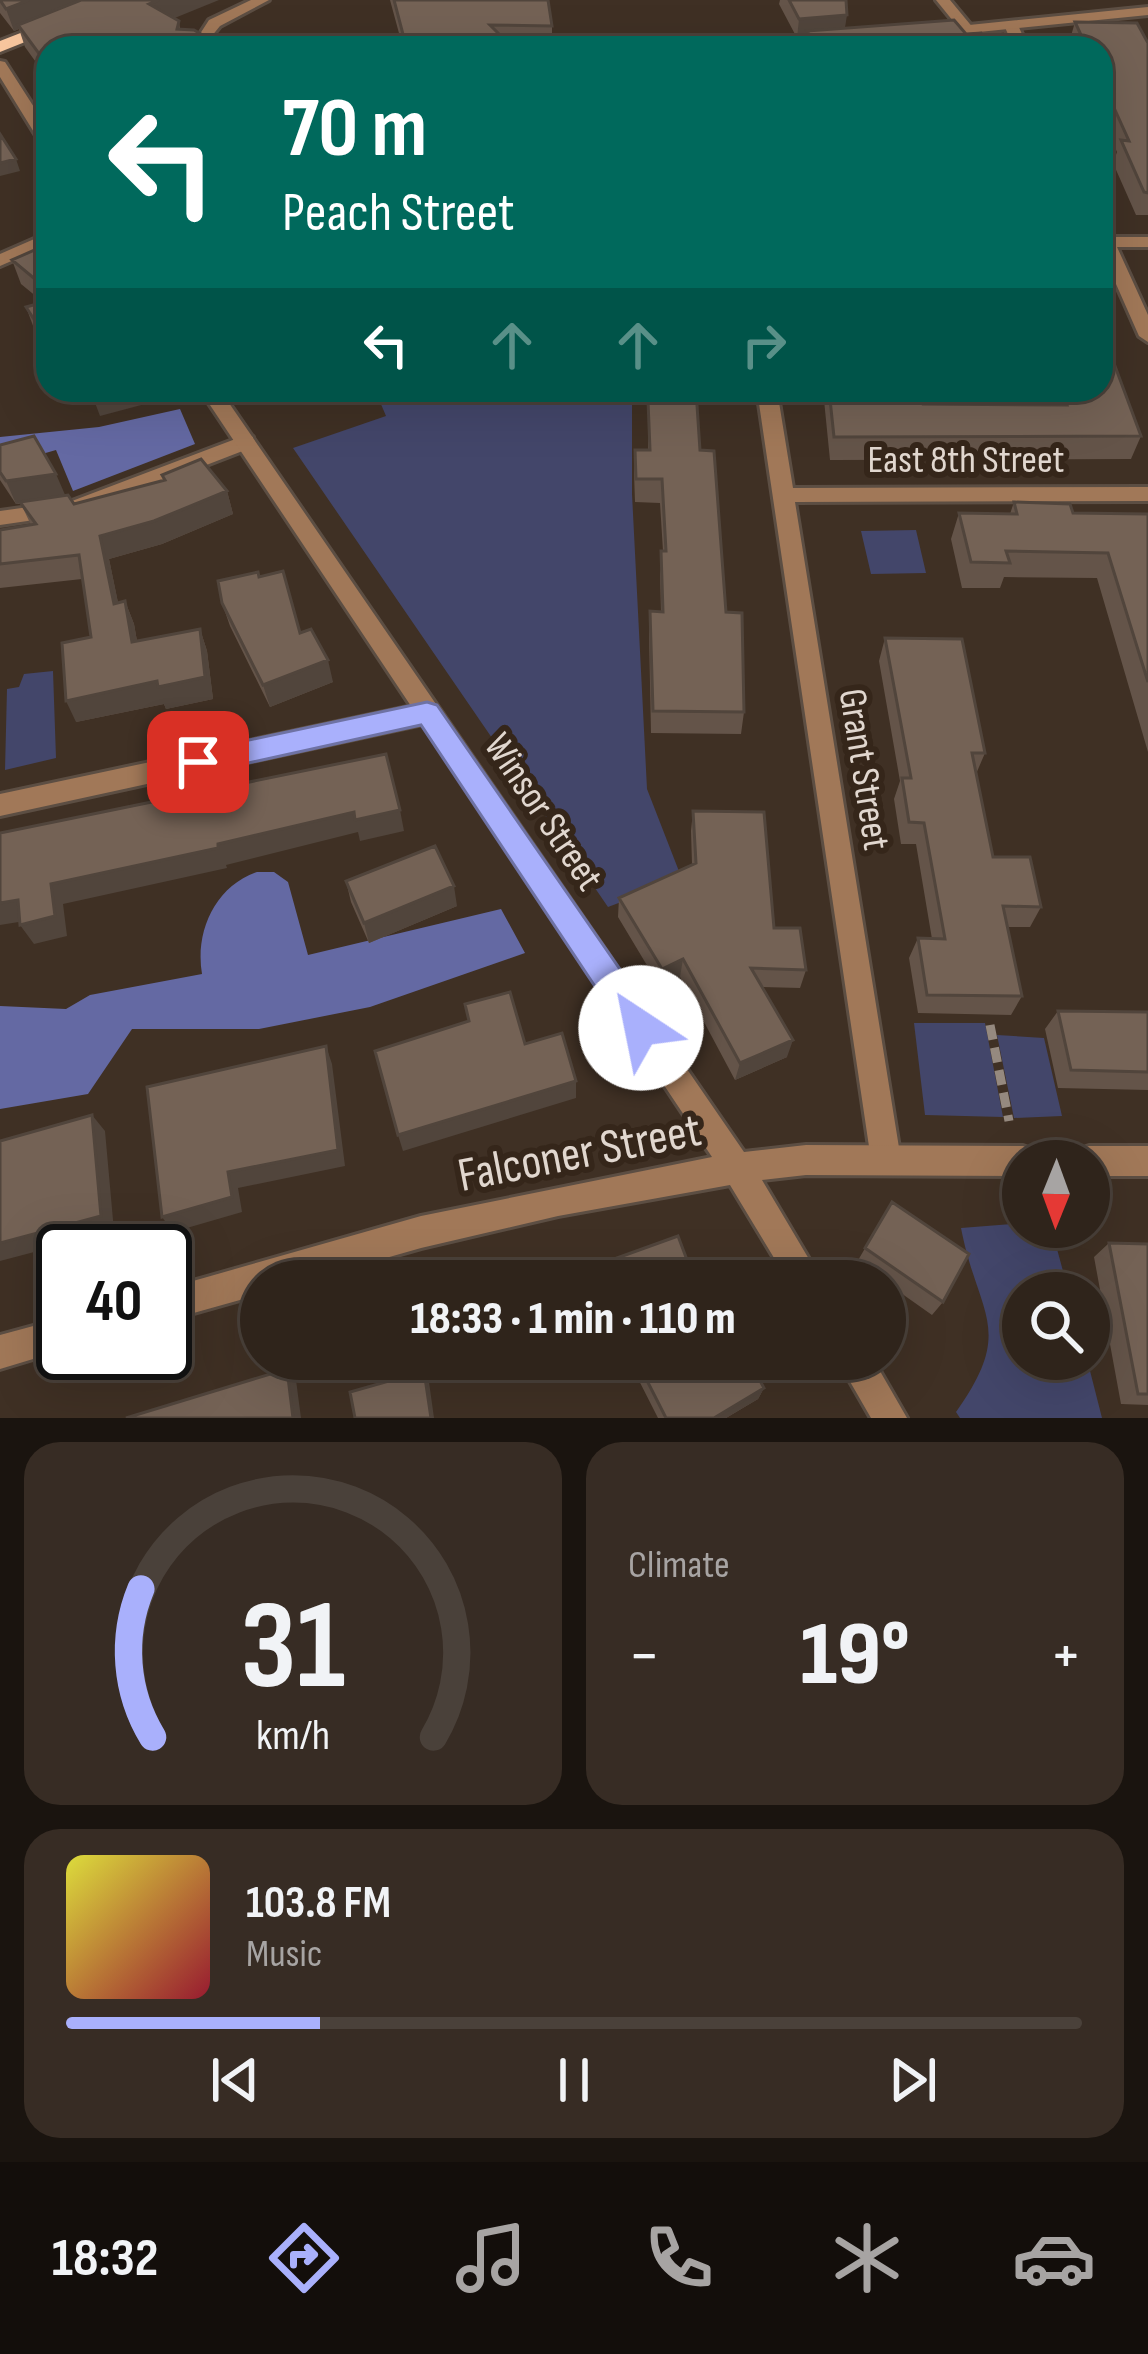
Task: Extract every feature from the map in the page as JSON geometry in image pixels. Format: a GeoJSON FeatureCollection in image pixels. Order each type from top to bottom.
{"type":"FeatureCollection","features":[{"type":"Feature","properties":{"kind":"main road"},"geometry":{"type":"LineString","coordinates":[[0,47],[121,0]]}},
{"type":"Feature","properties":{"kind":"street"},"geometry":{"type":"LineString","coordinates":[[206,36],[214,23],[262,0]]}},
{"type":"Feature","properties":{"kind":"street"},"geometry":{"type":"LineString","coordinates":[[943,0],[967,29]]}},
{"type":"Feature","properties":{"kind":"street"},"geometry":{"type":"LineString","coordinates":[[902,36],[1148,10]]}},
{"type":"Feature","properties":{"kind":"street"},"geometry":{"type":"LineString","coordinates":[[1010,25],[1015,36]]}},
{"type":"Feature","properties":{"kind":"street"},"geometry":{"type":"LineString","coordinates":[[0,65],[36,119]]}},
{"type":"Feature","properties":{"kind":"street"},"geometry":{"type":"LineString","coordinates":[[1113,239],[1148,242]]}},
{"type":"Feature","properties":{"kind":"street"},"geometry":{"type":"LineString","coordinates":[[0,261],[36,244]]}},
{"type":"Feature","properties":{"kind":"street"},"geometry":{"type":"LineString","coordinates":[[1113,260],[1148,336]]}},
{"type":"Feature","properties":{"kind":"street","name":"Winsor Street"},"geometry":{"type":"LineString","coordinates":[[218,402],[737,1168],[793,1260]]}},
{"type":"Feature","properties":{"kind":"street","name":"Grant Street"},"geometry":{"type":"LineString","coordinates":[[769,402],[886,1160]]}},
{"type":"Feature","properties":{"kind":"street"},"geometry":{"type":"LineString","coordinates":[[0,518],[75,508],[246,442]]}},
{"type":"Feature","properties":{"kind":"street","name":"East 8th Street"},"geometry":{"type":"LineString","coordinates":[[784,495],[1148,494]]}},
{"type":"Feature","properties":{"kind":"street"},"geometry":{"type":"LineString","coordinates":[[0,805],[427,713]]}},
{"type":"Feature","properties":{"kind":"street","name":"Falconer Street"},"geometry":{"type":"LineString","coordinates":[[192,1297],[421,1232],[737,1168],[806,1160],[1002,1161]]}},
{"type":"Feature","properties":{"kind":"street"},"geometry":{"type":"LineString","coordinates":[[1110,1161],[1148,1161]]}},
{"type":"Feature","properties":{"kind":"street"},"geometry":{"type":"LineString","coordinates":[[0,1352],[36,1342]]}},
{"type":"Feature","properties":{"kind":"street"},"geometry":{"type":"LineString","coordinates":[[867,1380],[890,1418]]}},
{"type":"Feature","properties":{"kind":"path"},"geometry":{"type":"LineString","coordinates":[[990,1025],[1010,1121]]}},
{"type":"Feature","properties":{"kind":"shaded area"},"geometry":{"type":"Polygon","coordinates":[[[380,402],[632,402],[647,789],[682,879],[608,907],[293,448],[386,416],[380,402]]]}},
{"type":"Feature","properties":{"kind":"shaded area"},"geometry":{"type":"Polygon","coordinates":[[[180,409],[195,444],[73,491],[56,450],[0,466],[0,437],[99,427],[180,409]]]}},
{"type":"Feature","properties":{"kind":"shaded area"},"geometry":{"type":"Polygon","coordinates":[[[916,530],[926,573],[871,574],[861,531],[916,530]]]}},
{"type":"Feature","properties":{"kind":"shaded area"},"geometry":{"type":"Polygon","coordinates":[[[53,671],[56,758],[5,770],[7,689],[19,687],[24,674],[53,671]]]}},
{"type":"Feature","properties":{"kind":"shaded area"},"geometry":{"type":"Polygon","coordinates":[[[257,872],[274,872],[288,882],[308,955],[501,909],[525,953],[370,1007],[259,1029],[132,1029],[88,1094],[0,1109],[0,1006],[66,1009],[90,995],[202,974],[202,943],[211,913],[229,888],[257,872]]]}},
{"type":"Feature","properties":{"kind":"shaded area"},"geometry":{"type":"Polygon","coordinates":[[[914,1023],[985,1023],[1003,1117],[925,1115],[914,1023]]]}},
{"type":"Feature","properties":{"kind":"shaded area"},"geometry":{"type":"Polygon","coordinates":[[[997,1035],[1044,1038],[1062,1116],[1014,1118],[997,1035]]]}},
{"type":"Feature","properties":{"kind":"shaded area"},"geometry":{"type":"Polygon","coordinates":[[[1002,1225],[1002,1248],[1057,1248],[1063,1272],[1002,1272],[1002,1380],[1092,1380],[1102,1418],[960,1418],[956,1412],[974,1384],[988,1340],[983,1303],[961,1228],[1002,1225]]]}},
{"type":"Feature","properties":{"kind":"building"},"geometry":{"type":"Polygon","coordinates":[[[0,0],[29,0],[6,9],[0,0]]]}},
{"type":"Feature","properties":{"kind":"building"},"geometry":{"type":"Polygon","coordinates":[[[81,0],[159,0],[149,4],[179,21],[177,29],[204,36],[36,36],[36,50],[18,25],[81,0]]]}},
{"type":"Feature","properties":{"kind":"building"},"geometry":{"type":"Polygon","coordinates":[[[394,0],[548,0],[552,26],[490,25],[499,34],[403,36],[394,0]]]}},
{"type":"Feature","properties":{"kind":"building"},"geometry":{"type":"Polygon","coordinates":[[[789,0],[846,0],[847,15],[799,19],[789,0]]]}},
{"type":"Feature","properties":{"kind":"building"},"geometry":{"type":"Polygon","coordinates":[[[954,20],[966,34],[982,36],[810,36],[807,31],[954,20]]]}},
{"type":"Feature","properties":{"kind":"building"},"geometry":{"type":"Polygon","coordinates":[[[1075,22],[1137,23],[1148,43],[1148,193],[1121,140],[1129,141],[1113,106],[1113,36],[1081,36],[1075,22]]]}},
{"type":"Feature","properties":{"kind":"building"},"geometry":{"type":"Polygon","coordinates":[[[0,134],[16,159],[0,163],[0,134]]]}},
{"type":"Feature","properties":{"kind":"building"},"geometry":{"type":"Polygon","coordinates":[[[36,249],[36,280],[12,260],[36,249]]]}},
{"type":"Feature","properties":{"kind":"building"},"geometry":{"type":"Polygon","coordinates":[[[36,304],[36,322],[26,307],[36,304]]]}},
{"type":"Feature","properties":{"kind":"building"},"geometry":{"type":"Polygon","coordinates":[[[1113,361],[1141,436],[834,437],[830,402],[922,402],[1113,402],[1113,361]]]}},
{"type":"Feature","properties":{"kind":"building"},"geometry":{"type":"Polygon","coordinates":[[[648,402],[697,402],[700,450],[714,451],[726,612],[742,613],[744,712],[653,711],[650,611],[663,612],[662,479],[636,479],[635,450],[650,450],[648,402]]]}},
{"type":"Feature","properties":{"kind":"building"},"geometry":{"type":"Polygon","coordinates":[[[34,436],[56,474],[6,481],[0,472],[0,445],[34,436]]]}},
{"type":"Feature","properties":{"kind":"building"},"geometry":{"type":"Polygon","coordinates":[[[201,459],[227,491],[154,521],[100,536],[114,604],[125,601],[132,642],[200,629],[205,677],[158,687],[157,681],[66,701],[62,643],[91,637],[79,555],[0,564],[0,530],[36,524],[20,502],[68,495],[74,504],[165,480],[162,475],[201,459]]]}},
{"type":"Feature","properties":{"kind":"building"},"geometry":{"type":"Polygon","coordinates":[[[1014,502],[1070,504],[1073,513],[1148,514],[1148,682],[1108,553],[1006,551],[1010,563],[971,562],[959,513],[1017,514],[1014,502]]]}},
{"type":"Feature","properties":{"kind":"building"},"geometry":{"type":"Polygon","coordinates":[[[283,571],[300,633],[311,629],[328,660],[263,685],[222,603],[218,581],[283,571]]]}},
{"type":"Feature","properties":{"kind":"building"},"geometry":{"type":"Polygon","coordinates":[[[885,638],[962,639],[985,753],[972,753],[993,857],[1030,857],[1041,907],[1003,906],[1022,996],[927,995],[918,938],[945,939],[924,823],[909,822],[902,778],[911,778],[885,638]]]}},
{"type":"Feature","properties":{"kind":"building"},"geometry":{"type":"Polygon","coordinates":[[[386,754],[400,810],[355,820],[354,812],[51,884],[55,916],[20,925],[18,900],[0,903],[0,833],[386,754]]]}},
{"type":"Feature","properties":{"kind":"building"},"geometry":{"type":"Polygon","coordinates":[[[693,811],[764,812],[774,928],[800,928],[806,970],[751,968],[793,1040],[740,1063],[683,959],[662,969],[619,898],[696,863],[693,811]]]}},
{"type":"Feature","properties":{"kind":"building"},"geometry":{"type":"Polygon","coordinates":[[[435,846],[454,886],[364,923],[346,881],[435,846]]]}},
{"type":"Feature","properties":{"kind":"building"},"geometry":{"type":"Polygon","coordinates":[[[510,992],[525,1044],[562,1033],[576,1081],[398,1135],[375,1051],[469,1021],[465,1004],[510,992]]]}},
{"type":"Feature","properties":{"kind":"building"},"geometry":{"type":"Polygon","coordinates":[[[1058,1011],[1148,1012],[1148,1072],[1071,1070],[1058,1011]]]}},
{"type":"Feature","properties":{"kind":"building"},"geometry":{"type":"Polygon","coordinates":[[[326,1046],[338,1150],[228,1172],[232,1197],[162,1217],[147,1087],[326,1046]]]}},
{"type":"Feature","properties":{"kind":"building"},"geometry":{"type":"Polygon","coordinates":[[[92,1115],[101,1216],[71,1224],[36,1224],[36,1233],[0,1243],[0,1141],[92,1115]]]}},
{"type":"Feature","properties":{"kind":"building"},"geometry":{"type":"Polygon","coordinates":[[[892,1202],[969,1254],[943,1302],[906,1276],[906,1260],[882,1260],[865,1248],[892,1202]]]}},
{"type":"Feature","properties":{"kind":"building"},"geometry":{"type":"Polygon","coordinates":[[[678,1236],[687,1260],[611,1260],[678,1236]]]}},
{"type":"Feature","properties":{"kind":"building"},"geometry":{"type":"Polygon","coordinates":[[[1110,1243],[1148,1244],[1148,1394],[1138,1394],[1110,1243]]]}},
{"type":"Feature","properties":{"kind":"building"},"geometry":{"type":"Polygon","coordinates":[[[251,1380],[288,1380],[293,1418],[126,1418],[251,1380]]]}},
{"type":"Feature","properties":{"kind":"building"},"geometry":{"type":"Polygon","coordinates":[[[392,1380],[425,1380],[431,1418],[355,1418],[350,1392],[392,1380]]]}},
{"type":"Feature","properties":{"kind":"building"},"geometry":{"type":"Polygon","coordinates":[[[647,1380],[760,1380],[764,1388],[714,1418],[666,1418],[647,1380]]]}},
{"type":"Feature","properties":{"kind":"route"},"geometry":{"type":"LineString","coordinates":[[198,762],[427,713],[641,1028]]}}]}
